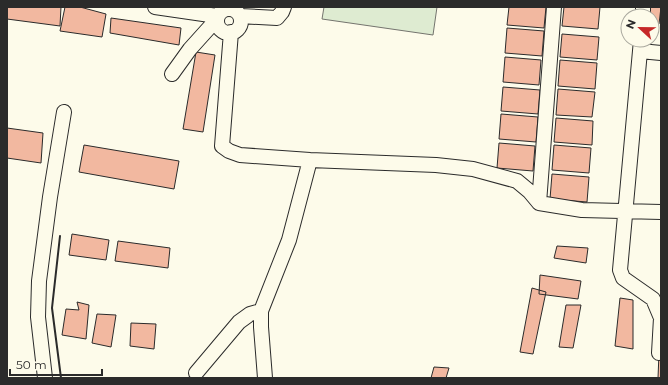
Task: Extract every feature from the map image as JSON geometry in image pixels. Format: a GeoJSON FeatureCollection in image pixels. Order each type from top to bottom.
{"type":"FeatureCollection","features":[{"type":"Feature","properties":{"kind":"lane"},"geometry":{"type":"LineString","coordinates":[[155,7],[221,13],[233,9],[240,16],[240,24],[238,28],[231,32],[224,32],[220,30],[217,22],[221,13]]}},
{"type":"Feature","properties":{"kind":"lane"},"geometry":{"type":"LineString","coordinates":[[240,16],[277,18],[284,7]]}},
{"type":"Feature","properties":{"kind":"lane"},"geometry":{"type":"LineString","coordinates":[[539,203],[554,7]]}},
{"type":"Feature","properties":{"kind":"lane"},"geometry":{"type":"LineString","coordinates":[[172,74],[190,49],[221,13]]}},
{"type":"Feature","properties":{"kind":"lane"},"geometry":{"type":"LineString","coordinates":[[231,32],[222,146],[228,151],[240,156],[436,165],[473,169],[517,181],[530,191],[539,203],[582,210],[661,212]]}},
{"type":"Feature","properties":{"kind":"lane"},"geometry":{"type":"LineString","coordinates":[[640,48],[620,270],[623,278],[653,299],[660,318],[659,353]]}},
{"type":"Feature","properties":{"kind":"lane"},"geometry":{"type":"LineString","coordinates":[[648,48],[661,53]]}},
{"type":"Feature","properties":{"kind":"lane"},"geometry":{"type":"LineString","coordinates":[[45,378],[38,317],[38,281],[64,112]]}},
{"type":"Feature","properties":{"kind":"lane"},"geometry":{"type":"LineString","coordinates":[[265,378],[261,312],[289,240],[310,160]]}},
{"type":"Feature","properties":{"kind":"lane"},"geometry":{"type":"LineString","coordinates":[[196,372],[240,322],[250,314],[261,312]]}},
{"type":"Feature","properties":{"kind":"green space"},"geometry":{"type":"Polygon","coordinates":[[[324,7],[437,7],[433,35],[322,19],[324,7]]]}},
{"type":"Feature","properties":{"kind":"building"},"geometry":{"type":"Polygon","coordinates":[[[7,7],[61,7],[60,26],[7,19],[7,7]]]}},
{"type":"Feature","properties":{"kind":"building"},"geometry":{"type":"Polygon","coordinates":[[[65,7],[80,7],[106,14],[102,37],[60,31],[65,7]]]}},
{"type":"Feature","properties":{"kind":"building"},"geometry":{"type":"Polygon","coordinates":[[[509,7],[546,7],[544,28],[507,25],[509,7]]]}},
{"type":"Feature","properties":{"kind":"building"},"geometry":{"type":"Polygon","coordinates":[[[564,7],[600,7],[598,29],[562,26],[564,7]]]}},
{"type":"Feature","properties":{"kind":"building"},"geometry":{"type":"Polygon","coordinates":[[[661,7],[660,16],[660,8],[649,8],[661,7]]]}},
{"type":"Feature","properties":{"kind":"building"},"geometry":{"type":"Polygon","coordinates":[[[111,18],[181,28],[179,45],[110,33],[111,18]]]}},
{"type":"Feature","properties":{"kind":"building"},"geometry":{"type":"Polygon","coordinates":[[[507,28],[544,31],[542,56],[505,53],[507,28]]]}},
{"type":"Feature","properties":{"kind":"building"},"geometry":{"type":"Polygon","coordinates":[[[562,34],[599,37],[597,60],[560,57],[562,34]]]}},
{"type":"Feature","properties":{"kind":"building"},"geometry":{"type":"Polygon","coordinates":[[[196,52],[215,55],[203,132],[183,129],[196,52]]]}},
{"type":"Feature","properties":{"kind":"building"},"geometry":{"type":"Polygon","coordinates":[[[505,57],[541,60],[539,85],[503,82],[505,57]]]}},
{"type":"Feature","properties":{"kind":"building"},"geometry":{"type":"Polygon","coordinates":[[[560,60],[597,63],[595,89],[558,86],[560,60]]]}},
{"type":"Feature","properties":{"kind":"building"},"geometry":{"type":"Polygon","coordinates":[[[503,87],[540,90],[538,114],[501,111],[503,87]]]}},
{"type":"Feature","properties":{"kind":"building"},"geometry":{"type":"Polygon","coordinates":[[[558,89],[595,92],[592,117],[556,115],[558,89]]]}},
{"type":"Feature","properties":{"kind":"building"},"geometry":{"type":"Polygon","coordinates":[[[501,114],[538,117],[536,142],[499,139],[501,114]]]}},
{"type":"Feature","properties":{"kind":"building"},"geometry":{"type":"Polygon","coordinates":[[[556,118],[593,121],[592,145],[554,142],[556,118]]]}},
{"type":"Feature","properties":{"kind":"building"},"geometry":{"type":"Polygon","coordinates":[[[7,128],[43,133],[41,163],[7,158],[7,128]]]}},
{"type":"Feature","properties":{"kind":"building"},"geometry":{"type":"Polygon","coordinates":[[[499,143],[535,146],[533,171],[497,168],[499,143]]]}},
{"type":"Feature","properties":{"kind":"building"},"geometry":{"type":"Polygon","coordinates":[[[84,145],[179,161],[174,189],[79,172],[84,145]]]}},
{"type":"Feature","properties":{"kind":"building"},"geometry":{"type":"Polygon","coordinates":[[[554,145],[591,148],[589,173],[552,170],[554,145]]]}},
{"type":"Feature","properties":{"kind":"building"},"geometry":{"type":"Polygon","coordinates":[[[552,174],[589,177],[587,202],[550,199],[552,174]]]}},
{"type":"Feature","properties":{"kind":"building"},"geometry":{"type":"Polygon","coordinates":[[[72,234],[109,240],[106,260],[69,255],[72,234]]]}},
{"type":"Feature","properties":{"kind":"building"},"geometry":{"type":"Polygon","coordinates":[[[118,241],[170,248],[168,268],[115,261],[118,241]]]}},
{"type":"Feature","properties":{"kind":"building"},"geometry":{"type":"Polygon","coordinates":[[[557,246],[588,248],[586,263],[554,258],[557,246]]]}},
{"type":"Feature","properties":{"kind":"building"},"geometry":{"type":"Polygon","coordinates":[[[540,275],[581,281],[578,299],[539,294],[540,275]]]}},
{"type":"Feature","properties":{"kind":"building"},"geometry":{"type":"Polygon","coordinates":[[[532,288],[546,292],[533,354],[520,352],[532,288]]]}},
{"type":"Feature","properties":{"kind":"building"},"geometry":{"type":"Polygon","coordinates":[[[620,298],[633,300],[633,349],[615,346],[620,298]]]}},
{"type":"Feature","properties":{"kind":"building"},"geometry":{"type":"Polygon","coordinates":[[[77,302],[89,305],[86,339],[62,335],[66,309],[79,310],[77,302]]]}},
{"type":"Feature","properties":{"kind":"building"},"geometry":{"type":"Polygon","coordinates":[[[566,305],[581,305],[573,348],[559,347],[566,305]]]}},
{"type":"Feature","properties":{"kind":"building"},"geometry":{"type":"Polygon","coordinates":[[[97,314],[116,315],[111,347],[92,343],[97,314]]]}},
{"type":"Feature","properties":{"kind":"building"},"geometry":{"type":"Polygon","coordinates":[[[131,323],[156,324],[154,349],[130,346],[131,323]]]}},
{"type":"Feature","properties":{"kind":"building"},"geometry":{"type":"Polygon","coordinates":[[[659,353],[661,353],[661,378],[658,378],[659,353]]]}},
{"type":"Feature","properties":{"kind":"building"},"geometry":{"type":"Polygon","coordinates":[[[434,367],[449,368],[446,378],[431,378],[434,367]]]}},
{"type":"Feature","properties":{"kind":"wall"},"geometry":{"type":"LineString","coordinates":[[60,236],[52,308],[61,378]]}}]}
